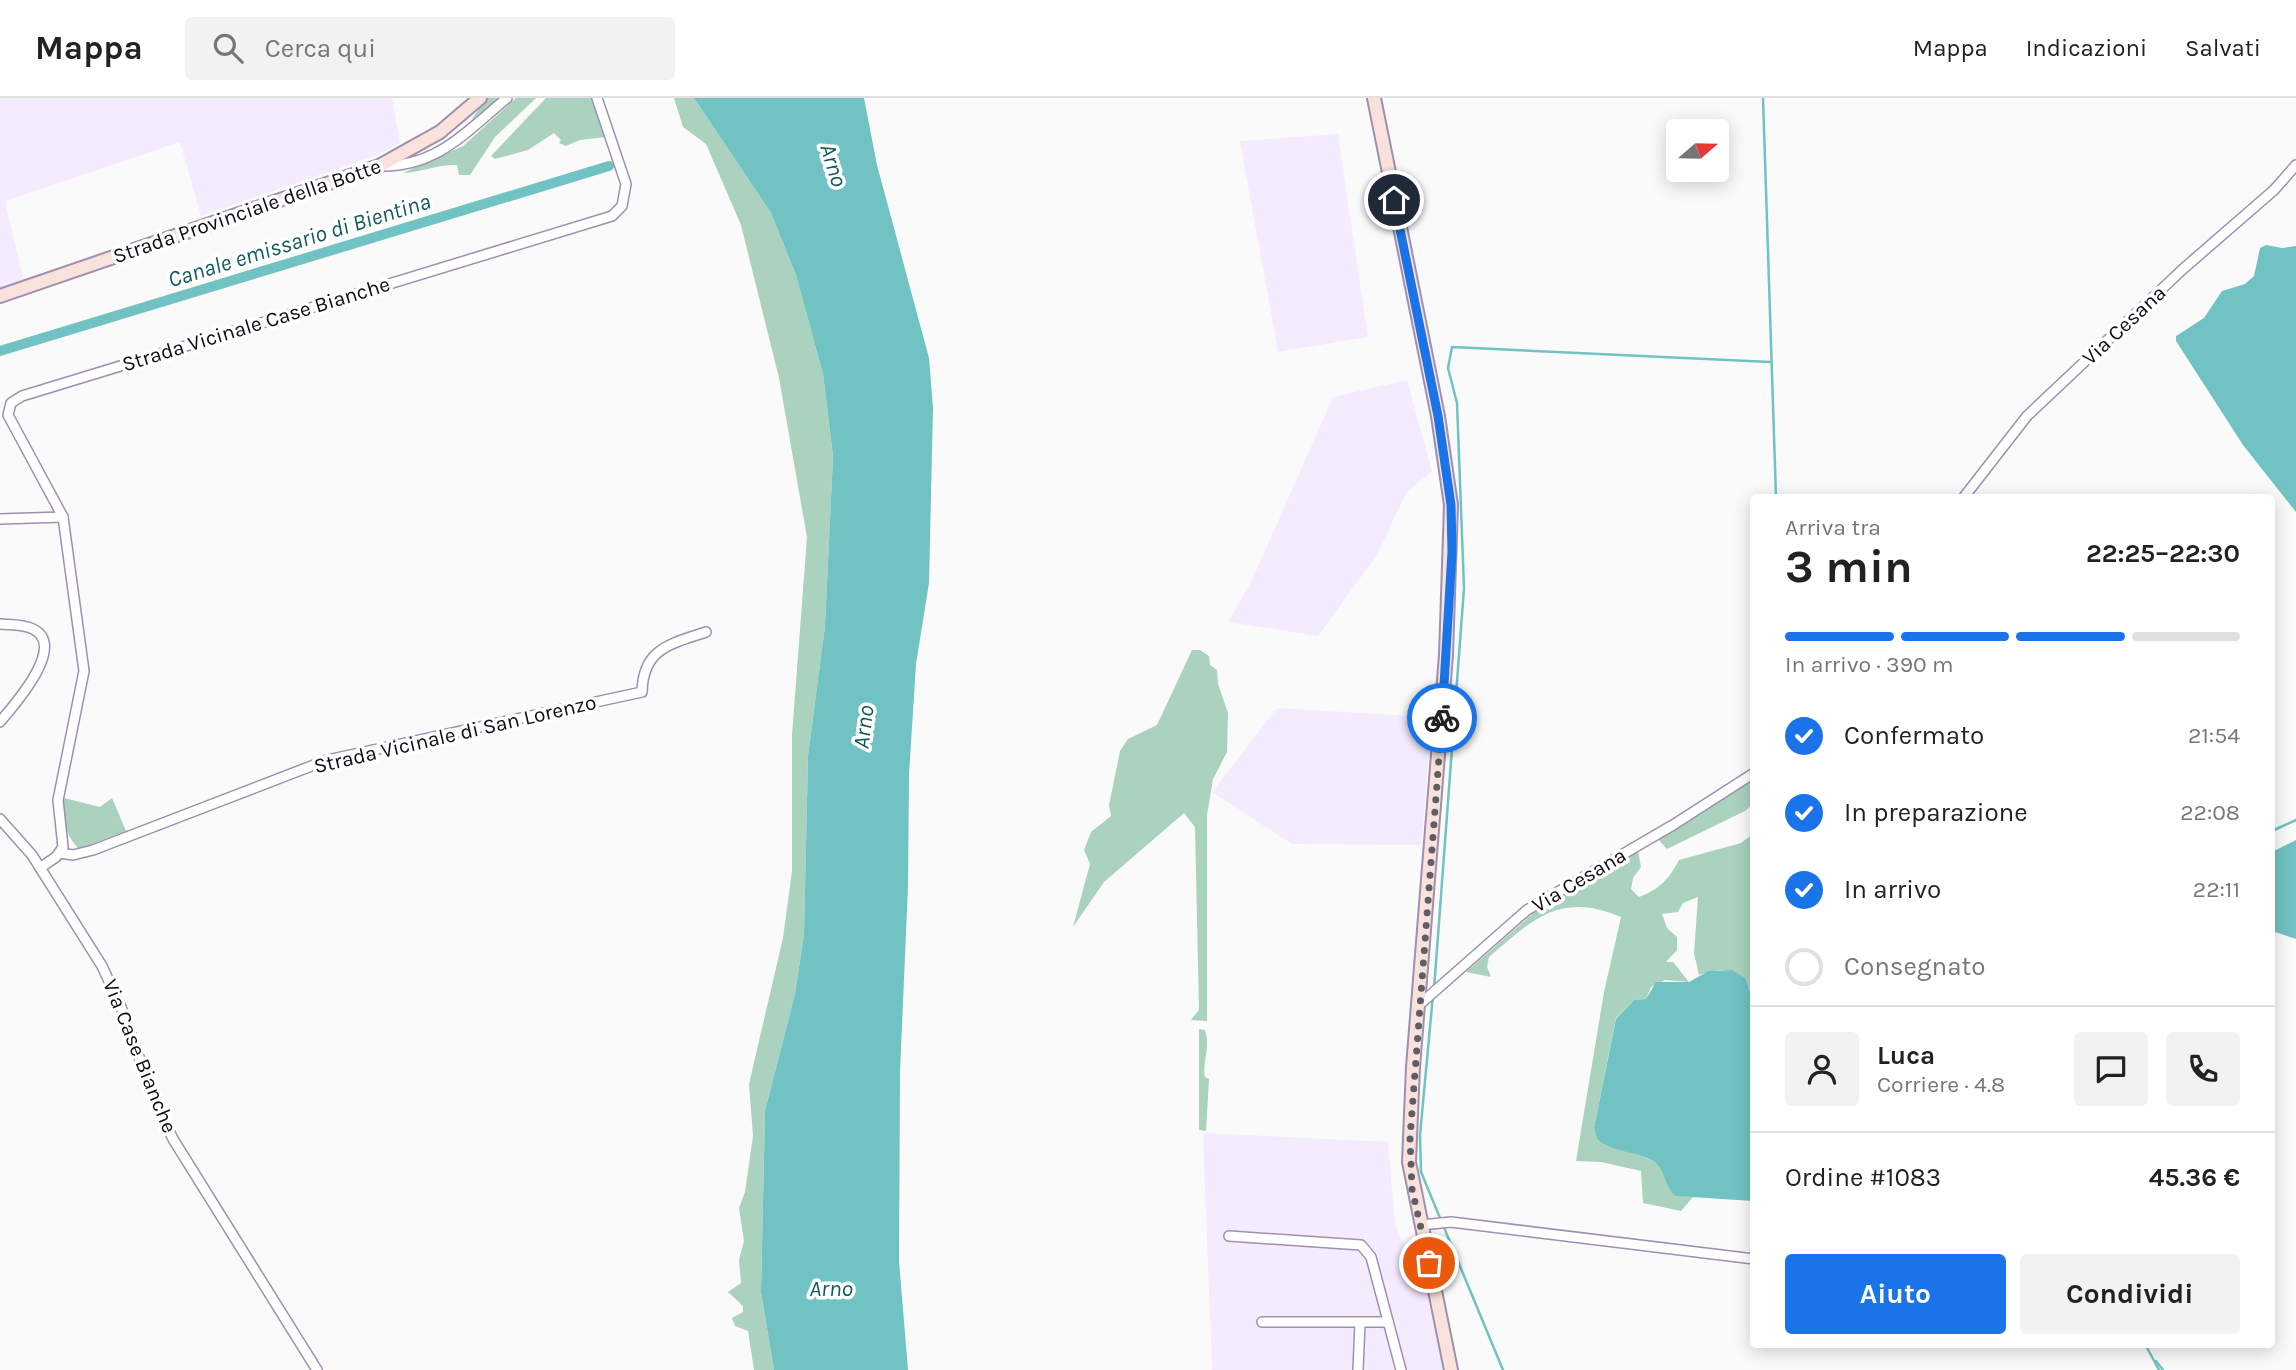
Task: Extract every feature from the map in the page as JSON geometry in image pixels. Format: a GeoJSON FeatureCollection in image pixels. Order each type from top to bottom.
{"type":"FeatureCollection","features":[{"type":"Feature","properties":{"kind":"main road","name":"Strada Provinciale della Botte"},"geometry":{"type":"LineString","coordinates":[[0,296],[379,166],[451,125],[480,98]]}},
{"type":"Feature","properties":{"kind":"main road"},"geometry":{"type":"LineString","coordinates":[[1374,98],[1438,416],[1451,505],[1446,655],[1409,1163],[1451,1370]]}},
{"type":"Feature","properties":{"kind":"main road"},"geometry":{"type":"LineString","coordinates":[[1379,122],[1384,98]]}},
{"type":"Feature","properties":{"kind":"street"},"geometry":{"type":"LineString","coordinates":[[379,166],[410,165],[446,149],[507,98]]}},
{"type":"Feature","properties":{"kind":"street","name":"Strada Vicinale Case Bianche"},"geometry":{"type":"LineString","coordinates":[[63,517],[8,415],[9,406],[17,398],[612,216],[622,206],[625,178],[597,98]]}},
{"type":"Feature","properties":{"kind":"street","name":"Via Cesana"},"geometry":{"type":"LineString","coordinates":[[1966,494],[2027,416],[2183,269],[2274,190],[2296,165]]}},
{"type":"Feature","properties":{"kind":"street"},"geometry":{"type":"LineString","coordinates":[[0,519],[63,517],[85,671],[58,800],[64,837],[60,853],[40,868]]}},
{"type":"Feature","properties":{"kind":"street"},"geometry":{"type":"LineString","coordinates":[[0,624],[26,626],[42,636],[43,657],[35,677],[0,722]]}},
{"type":"Feature","properties":{"kind":"street","name":"Strada Vicinale di San Lorenzo"},"geometry":{"type":"LineString","coordinates":[[60,853],[74,855],[93,850],[327,760],[642,692],[644,671],[655,654],[668,645],[706,632]]}},
{"type":"Feature","properties":{"kind":"street","name":"Via Cesana"},"geometry":{"type":"LineString","coordinates":[[1419,1005],[1527,910],[1673,825],[1750,776]]}},
{"type":"Feature","properties":{"kind":"street","name":"Via Case Bianche"},"geometry":{"type":"LineString","coordinates":[[0,819],[26,846],[110,981],[152,1095],[173,1139],[317,1370]]}},
{"type":"Feature","properties":{"kind":"street"},"geometry":{"type":"LineString","coordinates":[[1421,1225],[1441,1222],[1750,1259]]}},
{"type":"Feature","properties":{"kind":"street"},"geometry":{"type":"LineString","coordinates":[[1229,1236],[1361,1245],[1371,1257],[1401,1370]]}},
{"type":"Feature","properties":{"kind":"street"},"geometry":{"type":"LineString","coordinates":[[1262,1322],[1388,1322]]}},
{"type":"Feature","properties":{"kind":"street"},"geometry":{"type":"LineString","coordinates":[[1358,1370],[1360,1324]]}},
{"type":"Feature","properties":{"kind":"shaded area"},"geometry":{"type":"Polygon","coordinates":[[[0,98],[392,98],[400,143],[377,155],[201,216],[180,142],[5,201],[24,281],[0,289],[0,98]]]}},
{"type":"Feature","properties":{"kind":"shaded area"},"geometry":{"type":"Polygon","coordinates":[[[1338,134],[1368,337],[1278,352],[1240,141],[1338,134]]]}},
{"type":"Feature","properties":{"kind":"shaded area"},"geometry":{"type":"Polygon","coordinates":[[[1407,380],[1432,471],[1406,493],[1377,555],[1318,636],[1228,622],[1252,580],[1333,397],[1407,380]]]}},
{"type":"Feature","properties":{"kind":"shaded area"},"geometry":{"type":"Polygon","coordinates":[[[1277,708],[1413,716],[1433,713],[1421,845],[1292,844],[1212,792],[1277,708]]]}},
{"type":"Feature","properties":{"kind":"shaded area"},"geometry":{"type":"Polygon","coordinates":[[[1203,1133],[1388,1142],[1395,1225],[1427,1295],[1443,1370],[1212,1370],[1203,1133]]]}},
{"type":"Feature","properties":{"kind":"green space"},"geometry":{"type":"Polygon","coordinates":[[[487,98],[501,98],[471,120],[487,98]]]}},
{"type":"Feature","properties":{"kind":"green space"},"geometry":{"type":"Polygon","coordinates":[[[516,98],[536,98],[495,137],[470,175],[459,175],[457,165],[403,173],[463,146],[516,98]]]}},
{"type":"Feature","properties":{"kind":"green space"},"geometry":{"type":"Polygon","coordinates":[[[546,98],[594,98],[606,137],[580,140],[566,146],[559,143],[561,140],[554,133],[528,150],[495,159],[491,156],[546,98]]]}},
{"type":"Feature","properties":{"kind":"green space"},"geometry":{"type":"Polygon","coordinates":[[[674,98],[694,98],[771,213],[796,275],[823,374],[833,456],[825,626],[808,756],[804,934],[795,994],[765,1111],[761,1292],[774,1370],[754,1370],[748,1331],[735,1326],[732,1318],[743,1312],[743,1306],[728,1292],[741,1283],[739,1260],[744,1241],[739,1208],[745,1192],[753,1136],[749,1084],[783,938],[792,871],[792,735],[807,537],[779,378],[741,225],[706,144],[683,127],[674,98]]]}},
{"type":"Feature","properties":{"kind":"green space"},"geometry":{"type":"Polygon","coordinates":[[[1192,650],[1200,650],[1209,656],[1210,665],[1217,670],[1218,684],[1228,713],[1227,752],[1213,779],[1207,815],[1207,1021],[1191,1020],[1199,1010],[1195,827],[1184,813],[1104,882],[1073,927],[1090,864],[1084,850],[1091,832],[1111,816],[1109,805],[1120,751],[1128,739],[1157,725],[1192,650]]]}},
{"type":"Feature","properties":{"kind":"green space"},"geometry":{"type":"Polygon","coordinates":[[[1750,780],[1750,807],[1745,811],[1667,849],[1657,838],[1750,780]]]}},
{"type":"Feature","properties":{"kind":"green space"},"geometry":{"type":"Polygon","coordinates":[[[64,798],[100,807],[112,798],[126,831],[79,849],[65,825],[64,798]]]}},
{"type":"Feature","properties":{"kind":"green space"},"geometry":{"type":"Polygon","coordinates":[[[1750,836],[1750,989],[1740,975],[1734,972],[1718,970],[1699,975],[1694,953],[1698,897],[1683,903],[1678,912],[1662,914],[1667,928],[1677,937],[1677,950],[1666,962],[1673,962],[1689,982],[1665,980],[1651,987],[1646,999],[1634,1000],[1616,1018],[1594,1128],[1597,1139],[1657,1164],[1663,1170],[1671,1190],[1682,1196],[1693,1197],[1681,1211],[1643,1203],[1641,1171],[1601,1162],[1576,1161],[1604,992],[1621,917],[1581,907],[1564,908],[1549,913],[1520,931],[1489,957],[1487,967],[1491,977],[1466,972],[1538,909],[1638,851],[1641,867],[1633,878],[1631,889],[1639,897],[1663,883],[1679,860],[1741,843],[1750,836]]]}},
{"type":"Feature","properties":{"kind":"green space"},"geometry":{"type":"Polygon","coordinates":[[[1199,1029],[1205,1030],[1207,1042],[1204,1071],[1205,1077],[1209,1079],[1206,1131],[1199,1130],[1199,1029]]]}},
{"type":"Feature","properties":{"kind":"water","name":"Arno"},"geometry":{"type":"Polygon","coordinates":[[[694,98],[864,98],[877,165],[929,358],[933,408],[929,583],[916,664],[909,775],[908,886],[900,1072],[899,1261],[908,1370],[774,1370],[761,1292],[765,1111],[795,994],[804,934],[808,756],[825,626],[833,456],[823,374],[796,275],[771,213],[694,98]]]}},
{"type":"Feature","properties":{"kind":"water"},"geometry":{"type":"Polygon","coordinates":[[[2266,245],[2282,248],[2296,246],[2296,512],[2243,445],[2176,341],[2176,336],[2204,318],[2222,291],[2245,284],[2254,276],[2260,248],[2266,245]]]}},
{"type":"Feature","properties":{"kind":"water"},"geometry":{"type":"Polygon","coordinates":[[[2296,840],[2296,939],[2275,932],[2275,850],[2296,840]]]}},
{"type":"Feature","properties":{"kind":"water"},"geometry":{"type":"Polygon","coordinates":[[[1732,970],[1745,978],[1750,991],[1750,1201],[1676,1196],[1669,1188],[1661,1169],[1653,1161],[1603,1144],[1597,1139],[1594,1128],[1616,1019],[1634,1000],[1646,999],[1656,982],[1689,982],[1709,971],[1732,970]]]}},
{"type":"Feature","properties":{"kind":"waterway"},"geometry":{"type":"LineString","coordinates":[[1763,98],[1776,494]]}},
{"type":"Feature","properties":{"kind":"waterway","name":"Canale emissario di Bientina"},"geometry":{"type":"LineString","coordinates":[[0,351],[609,166]]}},
{"type":"Feature","properties":{"kind":"waterway"},"geometry":{"type":"LineString","coordinates":[[1434,989],[1464,588],[1457,403],[1448,368],[1452,347],[1770,362]]}},
{"type":"Feature","properties":{"kind":"waterway"},"geometry":{"type":"LineString","coordinates":[[2275,830],[2296,820]]}},
{"type":"Feature","properties":{"kind":"waterway"},"geometry":{"type":"LineString","coordinates":[[1433,995],[1420,1135],[1421,1172],[1503,1370]]}},
{"type":"Feature","properties":{"kind":"waterway"},"geometry":{"type":"LineString","coordinates":[[2147,1348],[2159,1370]]}},
{"type":"Feature","properties":{"kind":"waterway"},"geometry":{"type":"LineString","coordinates":[[2156,1361],[2163,1370]]}},
{"type":"Feature","properties":{"kind":"way so far"},"geometry":{"type":"LineString","coordinates":[[1429,1263],[1412,1189],[1409,1163],[1413,1067],[1442,718]]}},
{"type":"Feature","properties":{"kind":"route"},"geometry":{"type":"LineString","coordinates":[[1394,200],[1406,270],[1438,416],[1451,505],[1452,552],[1442,718]]}}]}
